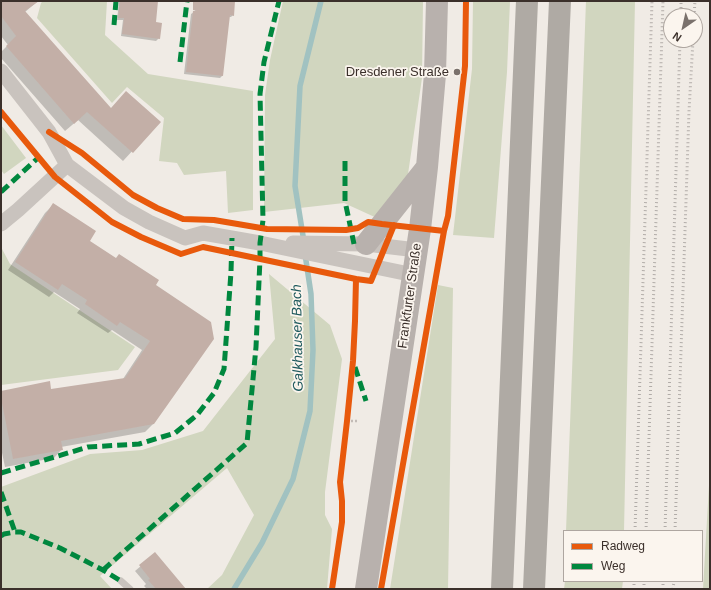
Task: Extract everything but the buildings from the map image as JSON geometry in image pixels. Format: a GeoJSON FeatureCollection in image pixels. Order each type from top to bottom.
{"type":"FeatureCollection","features":[{"type":"Feature","properties":{"kind":"highway"},"geometry":{"type":"LineString","coordinates":[[502,589],[527,1]]}},
{"type":"Feature","properties":{"kind":"highway"},"geometry":{"type":"LineString","coordinates":[[534,589],[560,1]]}},
{"type":"Feature","properties":{"kind":"main road","name":"Frankfurter Straße"},"geometry":{"type":"LineString","coordinates":[[366,589],[414,275],[427,167],[435,74],[437,1]]}},
{"type":"Feature","properties":{"kind":"main road"},"geometry":{"type":"LineString","coordinates":[[357,244],[427,167]]}},
{"type":"Feature","properties":{"kind":"street"},"geometry":{"type":"LineString","coordinates":[[1,71],[49,132],[67,165],[124,208],[149,222],[185,238],[203,233],[260,243],[414,275]]}},
{"type":"Feature","properties":{"kind":"street"},"geometry":{"type":"LineString","coordinates":[[1,224],[67,165]]}},
{"type":"Feature","properties":{"kind":"street"},"geometry":{"type":"LineString","coordinates":[[260,243],[357,244],[417,250]]}},
{"type":"Feature","properties":{"kind":"lane"},"geometry":{"type":"LineString","coordinates":[[121,581],[130,589]]}},
{"type":"Feature","properties":{"kind":"path"},"geometry":{"type":"LineString","coordinates":[[347,421],[359,421]]}},
{"type":"Feature","properties":{"kind":"green space"},"geometry":{"type":"Polygon","coordinates":[[[43,1],[107,1],[105,35],[148,74],[253,91],[253,210],[228,213],[226,171],[184,175],[177,163],[159,161],[164,118],[127,87],[112,103],[37,18],[41,3],[43,1]]]}},
{"type":"Feature","properties":{"kind":"green space"},"geometry":{"type":"Polygon","coordinates":[[[283,1],[423,1],[422,78],[407,181],[379,219],[344,203],[264,212],[265,95],[270,60],[283,1]]]}},
{"type":"Feature","properties":{"kind":"green space"},"geometry":{"type":"Polygon","coordinates":[[[473,1],[510,1],[507,72],[494,238],[453,235],[472,69],[473,1]]]}},
{"type":"Feature","properties":{"kind":"green space"},"geometry":{"type":"Polygon","coordinates":[[[586,1],[635,1],[624,530],[566,530],[586,1]]]}},
{"type":"Feature","properties":{"kind":"green space"},"geometry":{"type":"Polygon","coordinates":[[[1,125],[26,158],[4,174],[1,170],[1,125]]]}},
{"type":"Feature","properties":{"kind":"green space"},"geometry":{"type":"Polygon","coordinates":[[[1,247],[10,264],[135,347],[118,370],[1,385],[1,247]]]}},
{"type":"Feature","properties":{"kind":"green space"},"geometry":{"type":"Polygon","coordinates":[[[269,274],[330,325],[342,359],[325,492],[325,515],[332,529],[327,589],[207,589],[222,575],[254,515],[227,468],[100,576],[112,589],[1,589],[1,487],[90,454],[142,450],[203,431],[275,339],[269,274]]]}},
{"type":"Feature","properties":{"kind":"green space"},"geometry":{"type":"Polygon","coordinates":[[[438,285],[453,288],[448,589],[390,589],[438,285]]]}},
{"type":"Feature","properties":{"kind":"green space"},"geometry":{"type":"Polygon","coordinates":[[[710,468],[710,589],[703,589],[710,468]]]}},
{"type":"Feature","properties":{"kind":"green space"},"geometry":{"type":"Polygon","coordinates":[[[565,582],[623,582],[622,589],[564,589],[565,582]]]}},
{"type":"Feature","properties":{"kind":"waterway","name":"Galkhauser Bach"},"geometry":{"type":"LineString","coordinates":[[304,242],[295,186],[300,86],[321,1]]}},
{"type":"Feature","properties":{"kind":"waterway","name":"Galkhauser Bach"},"geometry":{"type":"LineString","coordinates":[[234,589],[262,543],[293,479],[310,411],[313,350],[311,294],[305,254]]}},
{"type":"Feature","properties":{"kind":"railway"},"geometry":{"type":"LineString","coordinates":[[635,530],[652,1]]}},
{"type":"Feature","properties":{"kind":"railway"},"geometry":{"type":"LineString","coordinates":[[646,530],[663,1]]}},
{"type":"Feature","properties":{"kind":"railway"},"geometry":{"type":"LineString","coordinates":[[681,1],[681,8]]}},
{"type":"Feature","properties":{"kind":"railway"},"geometry":{"type":"LineString","coordinates":[[695,1],[695,8]]}},
{"type":"Feature","properties":{"kind":"railway"},"geometry":{"type":"LineString","coordinates":[[665,530],[680,48]]}},
{"type":"Feature","properties":{"kind":"railway"},"geometry":{"type":"LineString","coordinates":[[675,530],[689,111],[693,48]]}},
{"type":"Feature","properties":{"kind":"railway"},"geometry":{"type":"LineString","coordinates":[[634,582],[634,589]]}},
{"type":"Feature","properties":{"kind":"railway"},"geometry":{"type":"LineString","coordinates":[[644,582],[644,589]]}},
{"type":"Feature","properties":{"kind":"railway"},"geometry":{"type":"LineString","coordinates":[[663,582],[663,589]]}},
{"type":"Feature","properties":{"kind":"railway"},"geometry":{"type":"LineString","coordinates":[[673,589],[674,582]]}},
{"type":"Feature","properties":{"kind":"marked path"},"geometry":{"type":"LineString","coordinates":[[114,25],[116,1]]}},
{"type":"Feature","properties":{"kind":"marked path"},"geometry":{"type":"LineString","coordinates":[[180,62],[187,1]]}},
{"type":"Feature","properties":{"kind":"marked path"},"geometry":{"type":"LineString","coordinates":[[103,570],[247,443],[256,347],[260,243],[263,220],[260,94],[264,62],[279,1]]}},
{"type":"Feature","properties":{"kind":"marked path"},"geometry":{"type":"LineString","coordinates":[[1,192],[39,157]]}},
{"type":"Feature","properties":{"kind":"marked path"},"geometry":{"type":"LineString","coordinates":[[345,161],[345,201],[354,244]]}},
{"type":"Feature","properties":{"kind":"marked path"},"geometry":{"type":"LineString","coordinates":[[1,473],[88,447],[139,444],[175,433],[197,415],[214,393],[224,369],[232,238]]}},
{"type":"Feature","properties":{"kind":"marked path"},"geometry":{"type":"LineString","coordinates":[[355,367],[366,401]]}},
{"type":"Feature","properties":{"kind":"marked path"},"geometry":{"type":"LineString","coordinates":[[1,492],[15,532]]}},
{"type":"Feature","properties":{"kind":"marked path"},"geometry":{"type":"LineString","coordinates":[[1,536],[4,534],[21,532],[60,548],[121,581]]}},
{"type":"Feature","properties":{"kind":"cycle path"},"geometry":{"type":"LineString","coordinates":[[381,589],[444,231],[448,216],[465,66],[466,1]]}},
{"type":"Feature","properties":{"kind":"cycle path"},"geometry":{"type":"LineString","coordinates":[[1,112],[55,177],[112,222],[141,237],[181,254],[203,247],[356,279]]}},
{"type":"Feature","properties":{"kind":"cycle path"},"geometry":{"type":"LineString","coordinates":[[49,132],[82,153],[133,195],[157,208],[183,219],[214,220],[267,229],[346,230],[358,228],[368,222],[444,231]]}},
{"type":"Feature","properties":{"kind":"cycle path"},"geometry":{"type":"LineString","coordinates":[[332,589],[342,522],[340,482],[353,361],[356,279],[371,281],[394,225]]}},
{"type":"Feature","properties":{"kind":"place","name":"Dresdener Straße"},"geometry":{"type":"Point","coordinates":[457,72]}}]}
